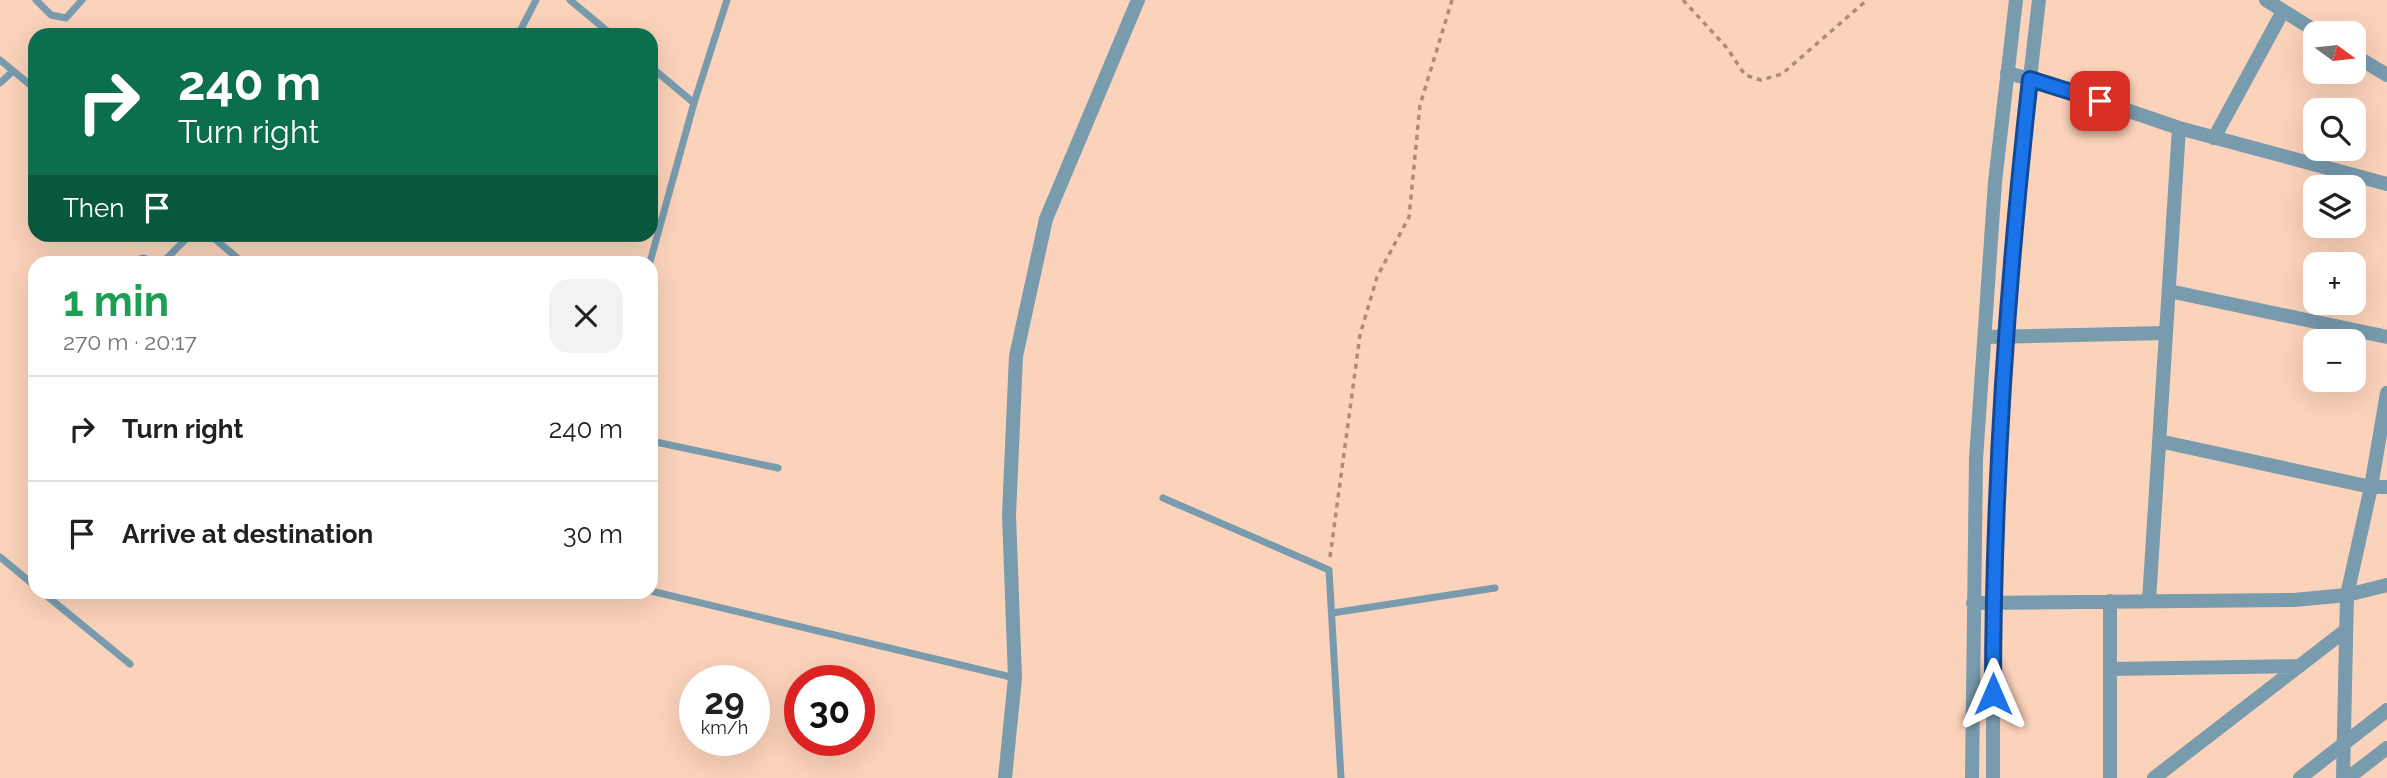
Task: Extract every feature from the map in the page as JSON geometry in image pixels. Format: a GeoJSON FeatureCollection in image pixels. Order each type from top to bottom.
{"type":"FeatureCollection","features":[{"type":"Feature","properties":{"kind":"street"},"geometry":{"type":"LineString","coordinates":[[1004,778],[1014,678],[1009,515],[1018,345],[1046,219],[1138,0]]}},
{"type":"Feature","properties":{"kind":"street"},"geometry":{"type":"LineString","coordinates":[[1972,778],[1976,459],[1996,182],[2016,0]]}},
{"type":"Feature","properties":{"kind":"street"},"geometry":{"type":"LineString","coordinates":[[1993,778],[1993,603],[2006,335],[2039,0]]}},
{"type":"Feature","properties":{"kind":"street"},"geometry":{"type":"LineString","coordinates":[[2214,138],[2274,4],[2303,23]]}},
{"type":"Feature","properties":{"kind":"street"},"geometry":{"type":"LineString","coordinates":[[2366,62],[2387,75]]}},
{"type":"Feature","properties":{"kind":"street"},"geometry":{"type":"LineString","coordinates":[[2007,73],[2179,128],[2387,184]]}},
{"type":"Feature","properties":{"kind":"street"},"geometry":{"type":"LineString","coordinates":[[2149,601],[2179,128]]}},
{"type":"Feature","properties":{"kind":"street"},"geometry":{"type":"LineString","coordinates":[[2169,291],[2387,337]]}},
{"type":"Feature","properties":{"kind":"street"},"geometry":{"type":"LineString","coordinates":[[1985,337],[2166,333]]}},
{"type":"Feature","properties":{"kind":"street"},"geometry":{"type":"LineString","coordinates":[[2345,778],[2343,744],[2347,596],[2371,487],[2387,395]]}},
{"type":"Feature","properties":{"kind":"street"},"geometry":{"type":"LineString","coordinates":[[2159,440],[2371,487],[2387,487]]}},
{"type":"Feature","properties":{"kind":"street"},"geometry":{"type":"LineString","coordinates":[[1973,603],[2294,600],[2347,596],[2387,585]]}},
{"type":"Feature","properties":{"kind":"street"},"geometry":{"type":"LineString","coordinates":[[2110,601],[2110,778]]}},
{"type":"Feature","properties":{"kind":"street"},"geometry":{"type":"LineString","coordinates":[[2154,778],[2346,630]]}},
{"type":"Feature","properties":{"kind":"street"},"geometry":{"type":"LineString","coordinates":[[2110,669],[2300,666]]}},
{"type":"Feature","properties":{"kind":"street"},"geometry":{"type":"LineString","coordinates":[[2300,778],[2387,710]]}},
{"type":"Feature","properties":{"kind":"street"},"geometry":{"type":"LineString","coordinates":[[2345,778],[2387,748]]}},
{"type":"Feature","properties":{"kind":"lane"},"geometry":{"type":"LineString","coordinates":[[36,0],[58,18],[66,18],[82,0]]}},
{"type":"Feature","properties":{"kind":"lane"},"geometry":{"type":"LineString","coordinates":[[522,28],[536,0]]}},
{"type":"Feature","properties":{"kind":"lane"},"geometry":{"type":"LineString","coordinates":[[570,0],[604,28]]}},
{"type":"Feature","properties":{"kind":"lane"},"geometry":{"type":"LineString","coordinates":[[658,233],[694,103],[727,0]]}},
{"type":"Feature","properties":{"kind":"lane"},"geometry":{"type":"LineString","coordinates":[[0,60],[28,83]]}},
{"type":"Feature","properties":{"kind":"lane"},"geometry":{"type":"LineString","coordinates":[[0,83],[13,71]]}},
{"type":"Feature","properties":{"kind":"lane"},"geometry":{"type":"LineString","coordinates":[[658,73],[694,103]]}},
{"type":"Feature","properties":{"kind":"lane"},"geometry":{"type":"LineString","coordinates":[[169,256],[183,242]]}},
{"type":"Feature","properties":{"kind":"lane"},"geometry":{"type":"LineString","coordinates":[[218,242],[235,256]]}},
{"type":"Feature","properties":{"kind":"lane"},"geometry":{"type":"LineString","coordinates":[[658,442],[778,468]]}},
{"type":"Feature","properties":{"kind":"lane"},"geometry":{"type":"LineString","coordinates":[[1163,498],[1329,570],[1341,778]]}},
{"type":"Feature","properties":{"kind":"lane"},"geometry":{"type":"LineString","coordinates":[[0,557],[28,580]]}},
{"type":"Feature","properties":{"kind":"lane"},"geometry":{"type":"LineString","coordinates":[[1332,613],[1495,588]]}},
{"type":"Feature","properties":{"kind":"lane"},"geometry":{"type":"LineString","coordinates":[[658,593],[1014,678]]}},
{"type":"Feature","properties":{"kind":"lane"},"geometry":{"type":"LineString","coordinates":[[55,599],[130,664]]}},
{"type":"Feature","properties":{"kind":"path"},"geometry":{"type":"LineString","coordinates":[[1329,570],[1360,335],[1377,277],[1409,218],[1420,105],[1452,0]]}},
{"type":"Feature","properties":{"kind":"path"},"geometry":{"type":"LineString","coordinates":[[1683,0],[1727,48],[1745,75],[1761,80],[1771,80],[1782,75],[1867,0]]}},
{"type":"Feature","properties":{"kind":"route"},"geometry":{"type":"LineString","coordinates":[[1993,694],[1998,460],[2018,186],[2030,79],[2100,101]]}}]}
